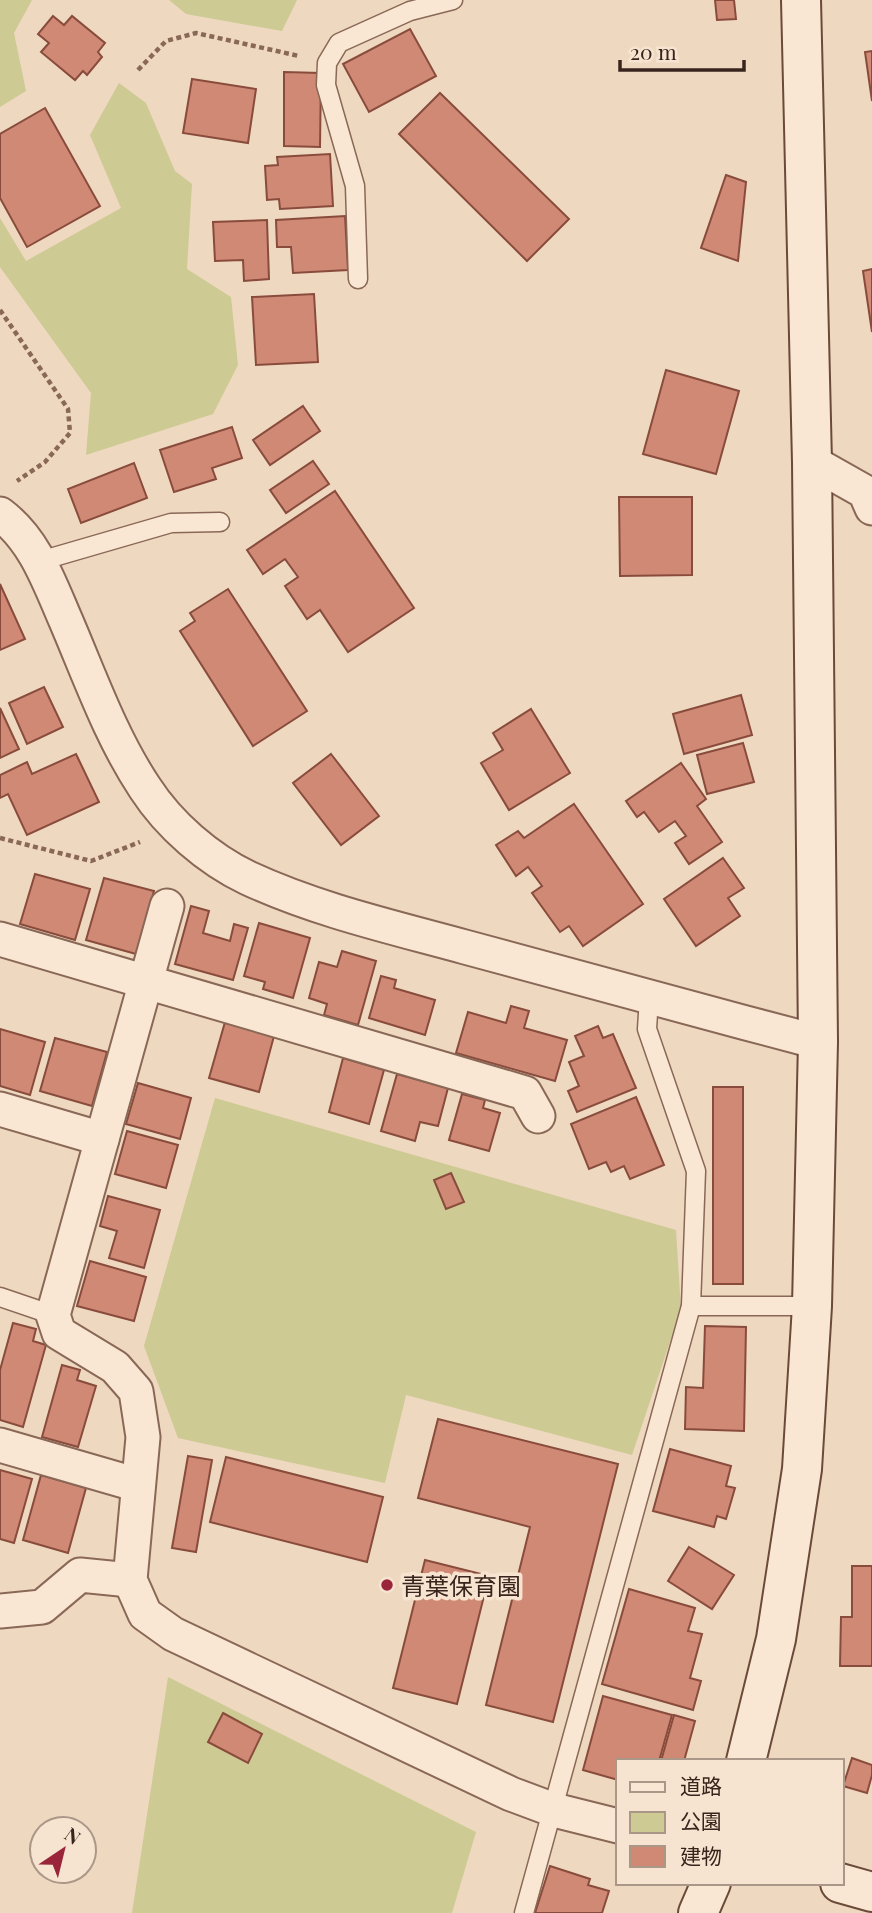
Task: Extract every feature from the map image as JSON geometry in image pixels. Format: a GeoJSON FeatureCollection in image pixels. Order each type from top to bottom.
{"type":"FeatureCollection","features":[{"type":"Feature","properties":{"kind":"street"},"geometry":{"type":"LineString","coordinates":[[746,1759],[776,1639],[802,1469],[812,1306],[818,1042],[812,461],[801,0]]}},
{"type":"Feature","properties":{"kind":"street"},"geometry":{"type":"LineString","coordinates":[[812,461],[865,492],[872,508]]}},
{"type":"Feature","properties":{"kind":"street"},"geometry":{"type":"LineString","coordinates":[[6,499],[15,526],[40,561],[122,748],[146,790],[177,827],[211,856],[247,877],[326,908],[818,1042]]}},
{"type":"Feature","properties":{"kind":"street"},"geometry":{"type":"LineString","coordinates":[[167,906],[53,1315],[59,1334],[115,1367],[136,1391],[143,1437],[130,1580],[145,1614],[173,1634],[511,1794],[554,1810],[616,1826]]}},
{"type":"Feature","properties":{"kind":"street"},"geometry":{"type":"LineString","coordinates":[[0,939],[525,1093],[538,1116]]}},
{"type":"Feature","properties":{"kind":"street"},"geometry":{"type":"LineString","coordinates":[[0,1109],[102,1139]]}},
{"type":"Feature","properties":{"kind":"street"},"geometry":{"type":"LineString","coordinates":[[0,1445],[138,1485]]}},
{"type":"Feature","properties":{"kind":"street"},"geometry":{"type":"LineString","coordinates":[[0,1611],[42,1607],[80,1575],[130,1580]]}},
{"type":"Feature","properties":{"kind":"street"},"geometry":{"type":"LineString","coordinates":[[844,1884],[872,1892]]}},
{"type":"Feature","properties":{"kind":"street"},"geometry":{"type":"LineString","coordinates":[[698,1913],[710,1885]]}},
{"type":"Feature","properties":{"kind":"lane"},"geometry":{"type":"LineString","coordinates":[[358,279],[355,186],[326,85],[327,63],[339,43],[410,11],[453,0]]}},
{"type":"Feature","properties":{"kind":"lane"},"geometry":{"type":"LineString","coordinates":[[40,561],[171,523],[220,522]]}},
{"type":"Feature","properties":{"kind":"lane"},"geometry":{"type":"LineString","coordinates":[[524,1913],[691,1306],[696,1171],[647,1029],[649,998]]}},
{"type":"Feature","properties":{"kind":"lane"},"geometry":{"type":"LineString","coordinates":[[0,1297],[53,1315]]}},
{"type":"Feature","properties":{"kind":"lane"},"geometry":{"type":"LineString","coordinates":[[691,1306],[812,1306]]}},
{"type":"Feature","properties":{"kind":"path"},"geometry":{"type":"LineString","coordinates":[[138,70],[166,41],[197,33],[327,63]]}},
{"type":"Feature","properties":{"kind":"path"},"geometry":{"type":"LineString","coordinates":[[0,310],[68,409],[70,433],[45,462],[6,499]]}},
{"type":"Feature","properties":{"kind":"path"},"geometry":{"type":"LineString","coordinates":[[0,838],[91,861],[177,827]]}},
{"type":"Feature","properties":{"kind":"green space"},"geometry":{"type":"Polygon","coordinates":[[[0,0],[32,0],[14,33],[26,91],[0,107],[0,0]]]}},
{"type":"Feature","properties":{"kind":"green space"},"geometry":{"type":"Polygon","coordinates":[[[169,0],[297,0],[282,31],[186,14],[169,0]]]}},
{"type":"Feature","properties":{"kind":"green space"},"geometry":{"type":"Polygon","coordinates":[[[119,83],[146,103],[175,171],[192,184],[187,269],[231,297],[238,365],[213,414],[86,455],[91,393],[0,267],[0,218],[26,261],[121,208],[90,135],[119,83]]]}},
{"type":"Feature","properties":{"kind":"green space"},"geometry":{"type":"Polygon","coordinates":[[[215,1098],[676,1230],[681,1309],[632,1455],[406,1395],[385,1483],[178,1438],[144,1346],[215,1098]]]}},
{"type":"Feature","properties":{"kind":"green space"},"geometry":{"type":"Polygon","coordinates":[[[168,1677],[476,1832],[452,1913],[132,1913],[168,1677]]]}},
{"type":"Feature","properties":{"kind":"building"},"geometry":{"type":"Polygon","coordinates":[[[715,0],[734,0],[736,19],[717,20],[715,0]]]}},
{"type":"Feature","properties":{"kind":"building"},"geometry":{"type":"Polygon","coordinates":[[[53,16],[64,25],[72,16],[105,43],[98,52],[102,57],[87,75],[83,71],[75,80],[41,52],[49,43],[38,34],[53,16]]]}},
{"type":"Feature","properties":{"kind":"building"},"geometry":{"type":"Polygon","coordinates":[[[410,29],[436,76],[369,112],[343,64],[410,29]]]}},
{"type":"Feature","properties":{"kind":"building"},"geometry":{"type":"Polygon","coordinates":[[[872,51],[872,101],[865,52],[872,51]]]}},
{"type":"Feature","properties":{"kind":"building"},"geometry":{"type":"Polygon","coordinates":[[[284,72],[321,73],[320,147],[284,146],[284,72]]]}},
{"type":"Feature","properties":{"kind":"building"},"geometry":{"type":"Polygon","coordinates":[[[192,79],[256,89],[248,143],[183,133],[192,79]]]}},
{"type":"Feature","properties":{"kind":"building"},"geometry":{"type":"Polygon","coordinates":[[[440,93],[569,219],[527,261],[399,134],[440,93]]]}},
{"type":"Feature","properties":{"kind":"building"},"geometry":{"type":"Polygon","coordinates":[[[45,108],[100,206],[27,247],[0,198],[0,134],[45,108]]]}},
{"type":"Feature","properties":{"kind":"building"},"geometry":{"type":"Polygon","coordinates":[[[330,154],[333,206],[280,209],[279,199],[267,200],[265,166],[278,165],[277,157],[330,154]]]}},
{"type":"Feature","properties":{"kind":"building"},"geometry":{"type":"Polygon","coordinates":[[[726,175],[746,182],[738,261],[701,248],[726,175]]]}},
{"type":"Feature","properties":{"kind":"building"},"geometry":{"type":"Polygon","coordinates":[[[345,216],[348,270],[293,273],[291,247],[277,247],[276,220],[345,216]]]}},
{"type":"Feature","properties":{"kind":"building"},"geometry":{"type":"Polygon","coordinates":[[[267,220],[269,279],[244,281],[243,260],[215,261],[213,222],[267,220]]]}},
{"type":"Feature","properties":{"kind":"building"},"geometry":{"type":"Polygon","coordinates":[[[872,269],[872,332],[863,271],[872,269]]]}},
{"type":"Feature","properties":{"kind":"building"},"geometry":{"type":"Polygon","coordinates":[[[314,294],[318,362],[256,365],[252,297],[314,294]]]}},
{"type":"Feature","properties":{"kind":"building"},"geometry":{"type":"Polygon","coordinates":[[[666,370],[739,391],[716,474],[643,454],[666,370]]]}},
{"type":"Feature","properties":{"kind":"building"},"geometry":{"type":"Polygon","coordinates":[[[303,406],[320,431],[270,465],[253,440],[303,406]]]}},
{"type":"Feature","properties":{"kind":"building"},"geometry":{"type":"Polygon","coordinates":[[[232,427],[242,458],[212,468],[216,479],[174,492],[160,450],[232,427]]]}},
{"type":"Feature","properties":{"kind":"building"},"geometry":{"type":"Polygon","coordinates":[[[313,461],[329,484],[286,513],[270,490],[313,461]]]}},
{"type":"Feature","properties":{"kind":"building"},"geometry":{"type":"Polygon","coordinates":[[[134,463],[147,498],[81,523],[68,489],[134,463]]]}},
{"type":"Feature","properties":{"kind":"building"},"geometry":{"type":"Polygon","coordinates":[[[335,491],[414,608],[348,652],[320,610],[307,619],[285,586],[298,577],[285,559],[263,574],[247,550],[335,491]]]}},
{"type":"Feature","properties":{"kind":"building"},"geometry":{"type":"Polygon","coordinates":[[[619,497],[692,497],[692,575],[620,576],[619,497]]]}},
{"type":"Feature","properties":{"kind":"building"},"geometry":{"type":"Polygon","coordinates":[[[0,584],[25,639],[0,650],[0,584]]]}},
{"type":"Feature","properties":{"kind":"building"},"geometry":{"type":"Polygon","coordinates":[[[228,589],[307,711],[253,746],[180,631],[195,621],[190,613],[228,589]]]}},
{"type":"Feature","properties":{"kind":"building"},"geometry":{"type":"Polygon","coordinates":[[[44,687],[63,727],[27,744],[9,703],[44,687]]]}},
{"type":"Feature","properties":{"kind":"building"},"geometry":{"type":"Polygon","coordinates":[[[741,695],[752,735],[684,754],[673,714],[741,695]]]}},
{"type":"Feature","properties":{"kind":"building"},"geometry":{"type":"Polygon","coordinates":[[[0,708],[19,749],[0,758],[0,708]]]}},
{"type":"Feature","properties":{"kind":"building"},"geometry":{"type":"Polygon","coordinates":[[[531,709],[570,773],[509,810],[481,763],[503,750],[493,733],[531,709]]]}},
{"type":"Feature","properties":{"kind":"building"},"geometry":{"type":"Polygon","coordinates":[[[743,743],[754,782],[707,794],[697,755],[743,743]]]}},
{"type":"Feature","properties":{"kind":"building"},"geometry":{"type":"Polygon","coordinates":[[[76,754],[99,802],[27,835],[8,794],[0,798],[0,775],[27,762],[32,774],[76,754]]]}},
{"type":"Feature","properties":{"kind":"building"},"geometry":{"type":"Polygon","coordinates":[[[331,754],[379,816],[341,845],[293,783],[331,754]]]}},
{"type":"Feature","properties":{"kind":"building"},"geometry":{"type":"Polygon","coordinates":[[[681,763],[706,799],[697,806],[722,842],[689,864],[675,843],[686,836],[675,821],[659,832],[644,812],[637,817],[626,801],[681,763]]]}},
{"type":"Feature","properties":{"kind":"building"},"geometry":{"type":"Polygon","coordinates":[[[574,804],[643,904],[583,946],[569,926],[560,932],[532,893],[542,886],[528,867],[516,876],[496,845],[518,831],[524,838],[574,804]]]}},
{"type":"Feature","properties":{"kind":"building"},"geometry":{"type":"Polygon","coordinates":[[[723,858],[744,888],[728,898],[740,916],[696,946],[664,899],[723,858]]]}},
{"type":"Feature","properties":{"kind":"building"},"geometry":{"type":"Polygon","coordinates":[[[35,874],[90,889],[75,940],[20,924],[35,874]]]}},
{"type":"Feature","properties":{"kind":"building"},"geometry":{"type":"Polygon","coordinates":[[[104,878],[154,891],[136,954],[86,940],[104,878]]]}},
{"type":"Feature","properties":{"kind":"building"},"geometry":{"type":"Polygon","coordinates":[[[191,906],[209,911],[203,933],[230,941],[234,924],[248,928],[233,980],[175,964],[191,906]]]}},
{"type":"Feature","properties":{"kind":"building"},"geometry":{"type":"Polygon","coordinates":[[[259,923],[310,938],[293,998],[263,989],[265,982],[244,976],[259,923]]]}},
{"type":"Feature","properties":{"kind":"building"},"geometry":{"type":"Polygon","coordinates":[[[342,951],[376,961],[358,1025],[324,1015],[327,1004],[309,998],[319,962],[337,967],[342,951]]]}},
{"type":"Feature","properties":{"kind":"building"},"geometry":{"type":"Polygon","coordinates":[[[381,976],[396,980],[394,988],[435,1000],[425,1035],[369,1018],[381,976]]]}},
{"type":"Feature","properties":{"kind":"building"},"geometry":{"type":"Polygon","coordinates":[[[511,1006],[529,1011],[524,1028],[567,1040],[555,1081],[456,1053],[468,1012],[506,1023],[511,1006]]]}},
{"type":"Feature","properties":{"kind":"building"},"geometry":{"type":"Polygon","coordinates":[[[225,1022],[274,1036],[259,1092],[209,1078],[225,1022]]]}},
{"type":"Feature","properties":{"kind":"building"},"geometry":{"type":"Polygon","coordinates":[[[598,1026],[603,1038],[613,1034],[636,1088],[577,1112],[568,1091],[579,1086],[569,1062],[584,1056],[575,1036],[598,1026]]]}},
{"type":"Feature","properties":{"kind":"building"},"geometry":{"type":"Polygon","coordinates":[[[0,1029],[45,1042],[30,1095],[0,1086],[0,1029]]]}},
{"type":"Feature","properties":{"kind":"building"},"geometry":{"type":"Polygon","coordinates":[[[55,1038],[107,1052],[92,1106],[40,1091],[55,1038]]]}},
{"type":"Feature","properties":{"kind":"building"},"geometry":{"type":"Polygon","coordinates":[[[343,1058],[384,1070],[369,1124],[329,1112],[343,1058]]]}},
{"type":"Feature","properties":{"kind":"building"},"geometry":{"type":"Polygon","coordinates":[[[397,1074],[448,1088],[438,1126],[420,1122],[415,1141],[381,1131],[397,1074]]]}},
{"type":"Feature","properties":{"kind":"building"},"geometry":{"type":"Polygon","coordinates":[[[138,1083],[191,1098],[180,1139],[126,1124],[138,1083]]]}},
{"type":"Feature","properties":{"kind":"building"},"geometry":{"type":"Polygon","coordinates":[[[713,1087],[743,1087],[743,1284],[713,1284],[713,1087]]]}},
{"type":"Feature","properties":{"kind":"building"},"geometry":{"type":"Polygon","coordinates":[[[462,1094],[485,1100],[483,1108],[500,1113],[489,1151],[449,1140],[462,1094]]]}},
{"type":"Feature","properties":{"kind":"building"},"geometry":{"type":"Polygon","coordinates":[[[636,1097],[664,1165],[630,1179],[624,1166],[611,1172],[606,1162],[589,1169],[571,1124],[636,1097]]]}},
{"type":"Feature","properties":{"kind":"building"},"geometry":{"type":"Polygon","coordinates":[[[127,1131],[178,1145],[166,1188],[115,1174],[127,1131]]]}},
{"type":"Feature","properties":{"kind":"building"},"geometry":{"type":"Polygon","coordinates":[[[451,1173],[464,1202],[446,1209],[434,1180],[451,1173]]]}},
{"type":"Feature","properties":{"kind":"building"},"geometry":{"type":"Polygon","coordinates":[[[108,1196],[160,1210],[144,1268],[109,1258],[117,1231],[100,1226],[108,1196]]]}},
{"type":"Feature","properties":{"kind":"building"},"geometry":{"type":"Polygon","coordinates":[[[90,1261],[146,1277],[134,1321],[77,1306],[90,1261]]]}},
{"type":"Feature","properties":{"kind":"building"},"geometry":{"type":"Polygon","coordinates":[[[13,1323],[36,1329],[33,1341],[46,1345],[23,1427],[0,1420],[0,1370],[13,1323]]]}},
{"type":"Feature","properties":{"kind":"building"},"geometry":{"type":"Polygon","coordinates":[[[705,1326],[746,1327],[744,1431],[685,1429],[686,1387],[703,1388],[705,1326]]]}},
{"type":"Feature","properties":{"kind":"building"},"geometry":{"type":"Polygon","coordinates":[[[62,1365],[80,1370],[77,1380],[96,1386],[78,1447],[42,1437],[62,1365]]]}},
{"type":"Feature","properties":{"kind":"building"},"geometry":{"type":"Polygon","coordinates":[[[438,1419],[618,1464],[553,1722],[486,1705],[530,1527],[418,1498],[438,1419]]]}},
{"type":"Feature","properties":{"kind":"building"},"geometry":{"type":"Polygon","coordinates":[[[670,1449],[731,1466],[726,1486],[735,1488],[726,1519],[717,1516],[714,1527],[653,1511],[670,1449]]]}},
{"type":"Feature","properties":{"kind":"building"},"geometry":{"type":"Polygon","coordinates":[[[188,1456],[212,1460],[196,1552],[172,1548],[188,1456]]]}},
{"type":"Feature","properties":{"kind":"building"},"geometry":{"type":"Polygon","coordinates":[[[226,1457],[383,1497],[367,1562],[210,1522],[226,1457]]]}},
{"type":"Feature","properties":{"kind":"building"},"geometry":{"type":"Polygon","coordinates":[[[0,1470],[32,1479],[14,1543],[0,1539],[0,1470]]]}},
{"type":"Feature","properties":{"kind":"building"},"geometry":{"type":"Polygon","coordinates":[[[41,1475],[86,1488],[68,1553],[23,1540],[41,1475]]]}},
{"type":"Feature","properties":{"kind":"building"},"geometry":{"type":"Polygon","coordinates":[[[689,1547],[734,1575],[712,1609],[668,1581],[689,1547]]]}},
{"type":"Feature","properties":{"kind":"building"},"geometry":{"type":"Polygon","coordinates":[[[425,1560],[489,1576],[457,1704],[393,1688],[425,1560]]]}},
{"type":"Feature","properties":{"kind":"building"},"geometry":{"type":"Polygon","coordinates":[[[852,1566],[872,1566],[872,1666],[840,1666],[841,1617],[852,1617],[852,1566]]]}},
{"type":"Feature","properties":{"kind":"building"},"geometry":{"type":"Polygon","coordinates":[[[629,1589],[695,1608],[688,1631],[702,1634],[690,1678],[701,1681],[693,1710],[602,1684],[629,1589]]]}},
{"type":"Feature","properties":{"kind":"building"},"geometry":{"type":"Polygon","coordinates":[[[603,1696],[672,1715],[660,1759],[616,1759],[616,1779],[583,1770],[603,1696]]]}},
{"type":"Feature","properties":{"kind":"building"},"geometry":{"type":"Polygon","coordinates":[[[223,1713],[262,1734],[248,1763],[208,1742],[223,1713]]]}},
{"type":"Feature","properties":{"kind":"building"},"geometry":{"type":"Polygon","coordinates":[[[674,1715],[695,1721],[685,1759],[662,1759],[674,1715]]]}},
{"type":"Feature","properties":{"kind":"building"},"geometry":{"type":"Polygon","coordinates":[[[852,1758],[872,1765],[867,1793],[844,1786],[852,1758]]]}},
{"type":"Feature","properties":{"kind":"building"},"geometry":{"type":"Polygon","coordinates":[[[550,1866],[590,1879],[588,1885],[609,1891],[602,1913],[535,1913],[550,1866]]]}},
{"type":"Feature","properties":{"kind":"place","name":"青葉保育園"},"geometry":{"type":"Point","coordinates":[387,1585]}}]}
